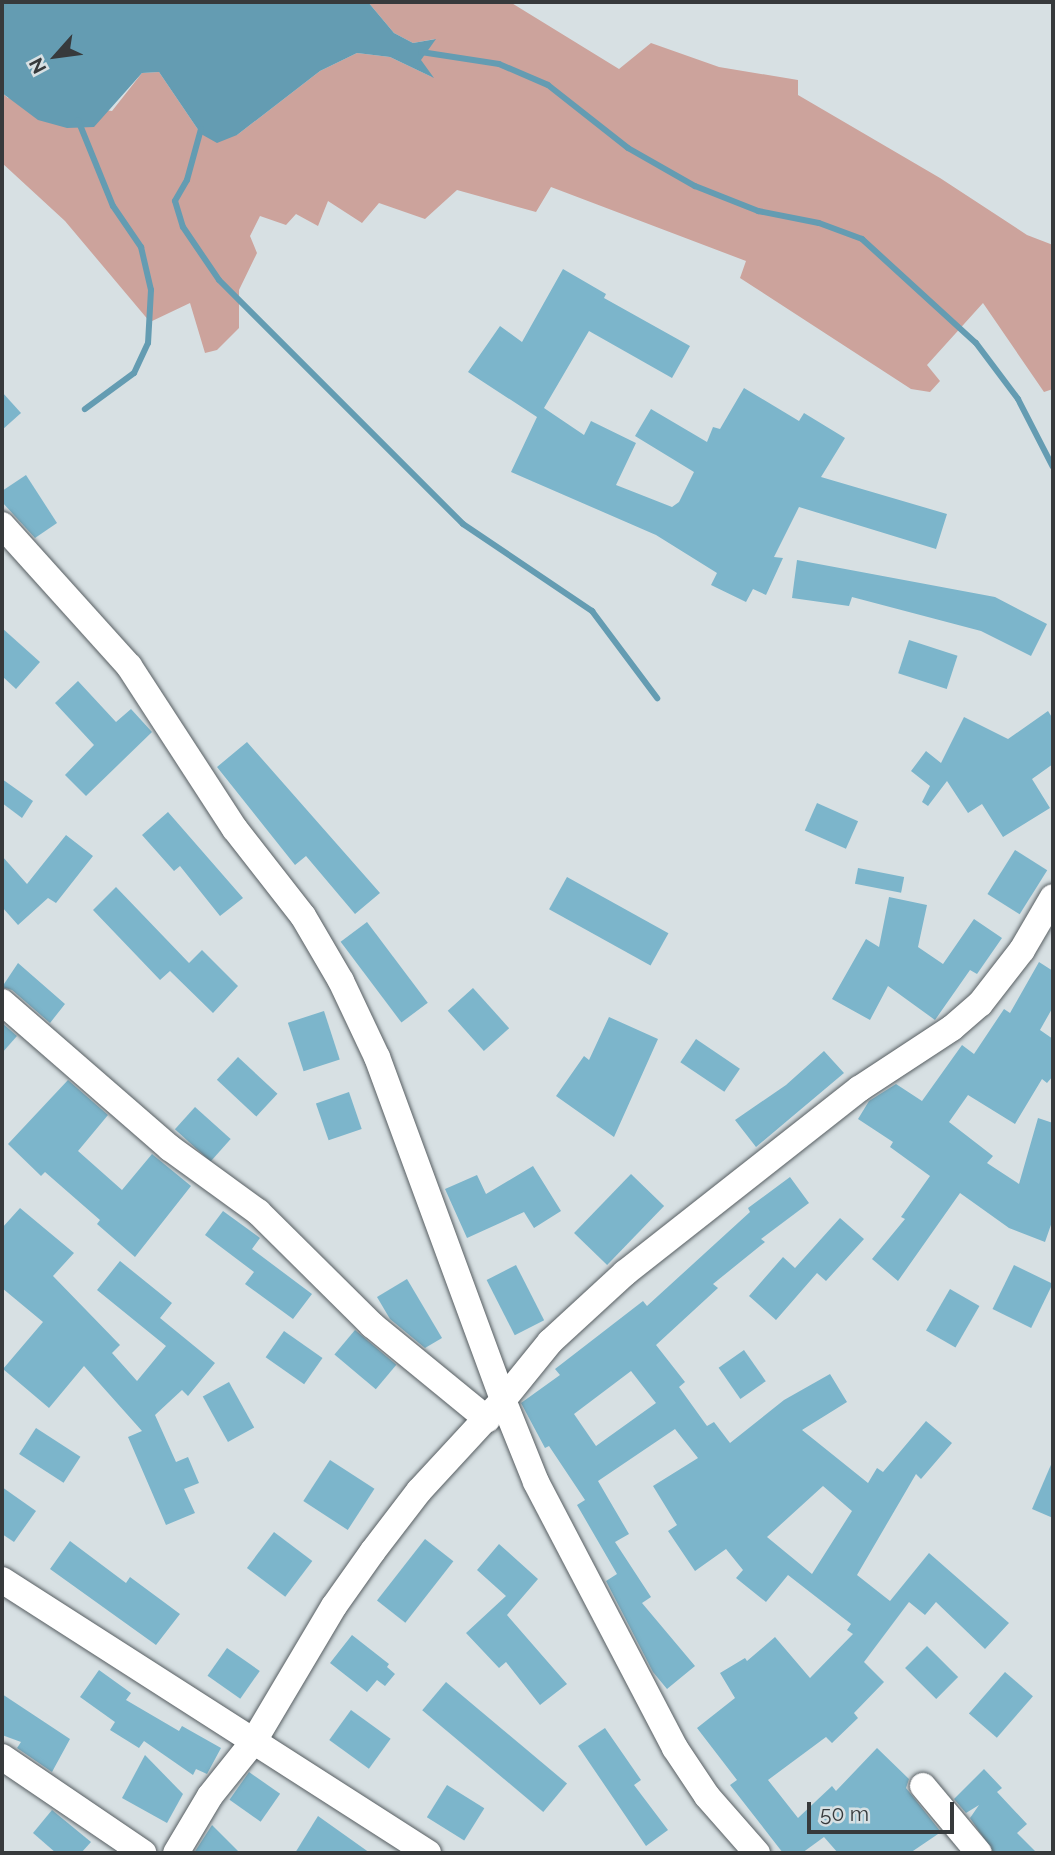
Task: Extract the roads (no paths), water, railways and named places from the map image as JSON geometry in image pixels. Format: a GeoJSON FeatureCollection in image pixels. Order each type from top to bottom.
{"type":"FeatureCollection","features":[{"type":"Feature","properties":{"kind":"street"},"geometry":{"type":"LineString","coordinates":[[2,525],[136,675],[196,773],[303,916],[334,970],[377,1056],[495,1409],[675,1748],[708,1796],[757,1853]]}},
{"type":"Feature","properties":{"kind":"street"},"geometry":{"type":"LineString","coordinates":[[176,1853],[210,1797],[254,1741],[355,1575],[405,1507],[495,1409],[550,1342],[625,1273],[859,1089],[980,1004],[1022,950],[1053,897]]}},
{"type":"Feature","properties":{"kind":"street"},"geometry":{"type":"LineString","coordinates":[[2,1002],[170,1148],[258,1212],[372,1325],[495,1409]]}},
{"type":"Feature","properties":{"kind":"street"},"geometry":{"type":"LineString","coordinates":[[2,1580],[428,1853]]}},
{"type":"Feature","properties":{"kind":"street"},"geometry":{"type":"LineString","coordinates":[[2,1757],[143,1853]]}},
{"type":"Feature","properties":{"kind":"street"},"geometry":{"type":"LineString","coordinates":[[923,1786],[979,1853]]}},
{"type":"Feature","properties":{"kind":"water"},"geometry":{"type":"Polygon","coordinates":[[[2,2],[368,2],[394,33],[413,43],[436,39],[421,60],[434,78],[390,57],[357,53],[320,71],[237,135],[217,143],[201,134],[159,72],[142,73],[94,127],[67,128],[38,120],[2,93],[2,2]]]}},
{"type":"Feature","properties":{"kind":"waterway"},"geometry":{"type":"LineString","coordinates":[[421,52],[499,64],[548,85],[628,148],[695,186],[758,211],[819,223],[862,239],[976,343],[1018,399],[1053,467]]}},
{"type":"Feature","properties":{"kind":"waterway"},"geometry":{"type":"LineString","coordinates":[[78,120],[113,206],[141,247],[151,290],[148,343],[134,373],[85,409]]}},
{"type":"Feature","properties":{"kind":"waterway"},"geometry":{"type":"LineString","coordinates":[[201,129],[187,180],[175,201],[183,227],[219,280],[463,524],[592,611],[657,698]]}}]}
